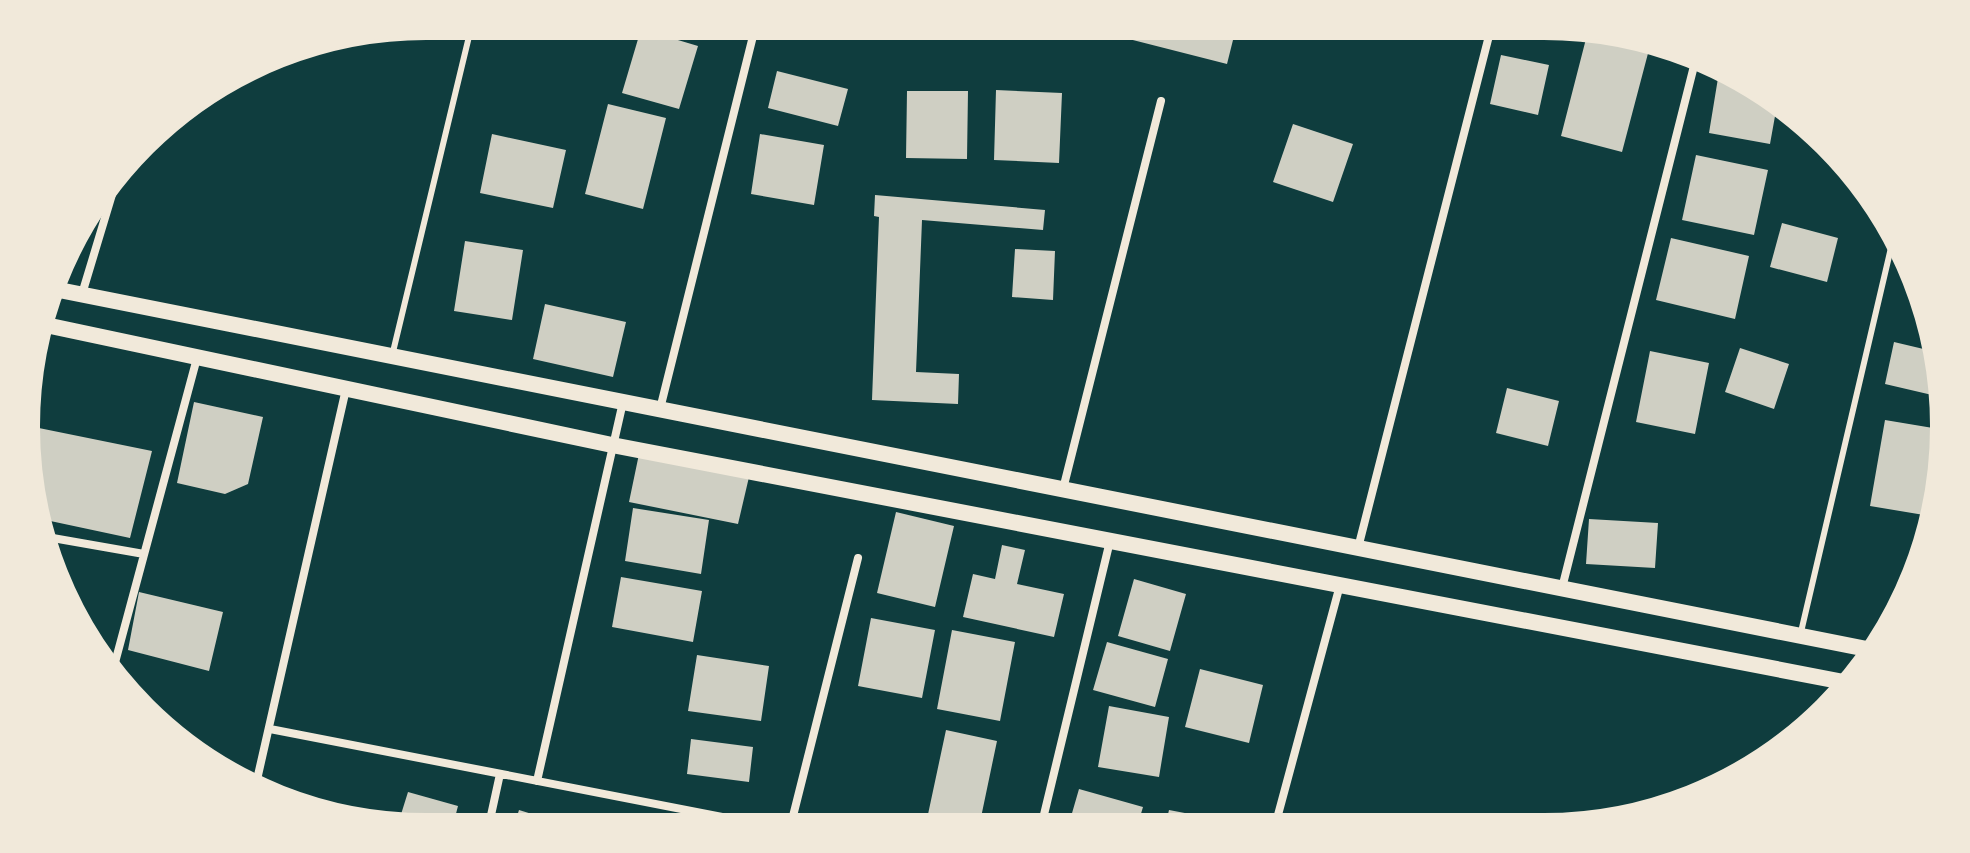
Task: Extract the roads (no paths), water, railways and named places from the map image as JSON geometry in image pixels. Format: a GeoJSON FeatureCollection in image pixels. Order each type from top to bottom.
{"type":"FeatureCollection","features":[{"type":"Feature","properties":{"kind":"main road"},"geometry":{"type":"LineString","coordinates":[[63,291],[1863,648]]}},
{"type":"Feature","properties":{"kind":"main road"},"geometry":{"type":"LineString","coordinates":[[51,326],[612,445],[1838,681]]}},
{"type":"Feature","properties":{"kind":"street"},"geometry":{"type":"LineString","coordinates":[[660,410],[753,38]]}},
{"type":"Feature","properties":{"kind":"street"},"geometry":{"type":"LineString","coordinates":[[1358,548],[1488,38]]}},
{"type":"Feature","properties":{"kind":"street"},"geometry":{"type":"LineString","coordinates":[[1562,588],[1693,69]]}},
{"type":"Feature","properties":{"kind":"street"},"geometry":{"type":"LineString","coordinates":[[1063,490],[1161,101]]}},
{"type":"Feature","properties":{"kind":"street"},"geometry":{"type":"LineString","coordinates":[[82,295],[110,201]]}},
{"type":"Feature","properties":{"kind":"street"},"geometry":{"type":"LineString","coordinates":[[116,660],[197,358]]}},
{"type":"Feature","properties":{"kind":"street"},"geometry":{"type":"LineString","coordinates":[[258,776],[346,389]]}},
{"type":"Feature","properties":{"kind":"street"},"geometry":{"type":"LineString","coordinates":[[537,781],[623,402]]}},
{"type":"Feature","properties":{"kind":"street"},"geometry":{"type":"LineString","coordinates":[[55,538],[144,554]]}},
{"type":"Feature","properties":{"kind":"street"},"geometry":{"type":"LineString","coordinates":[[1044,815],[1110,541]]}},
{"type":"Feature","properties":{"kind":"street"},"geometry":{"type":"LineString","coordinates":[[793,815],[858,558]]}},
{"type":"Feature","properties":{"kind":"street"},"geometry":{"type":"LineString","coordinates":[[1278,815],[1340,585]]}},
{"type":"Feature","properties":{"kind":"street"},"geometry":{"type":"LineString","coordinates":[[270,729],[712,815]]}},
{"type":"Feature","properties":{"kind":"street"},"geometry":{"type":"LineString","coordinates":[[491,815],[500,774]]}},
{"type":"Feature","properties":{"kind":"lane"},"geometry":{"type":"LineString","coordinates":[[392,356],[469,38]]}},
{"type":"Feature","properties":{"kind":"lane"},"geometry":{"type":"LineString","coordinates":[[1801,636],[1890,251]]}}]}
